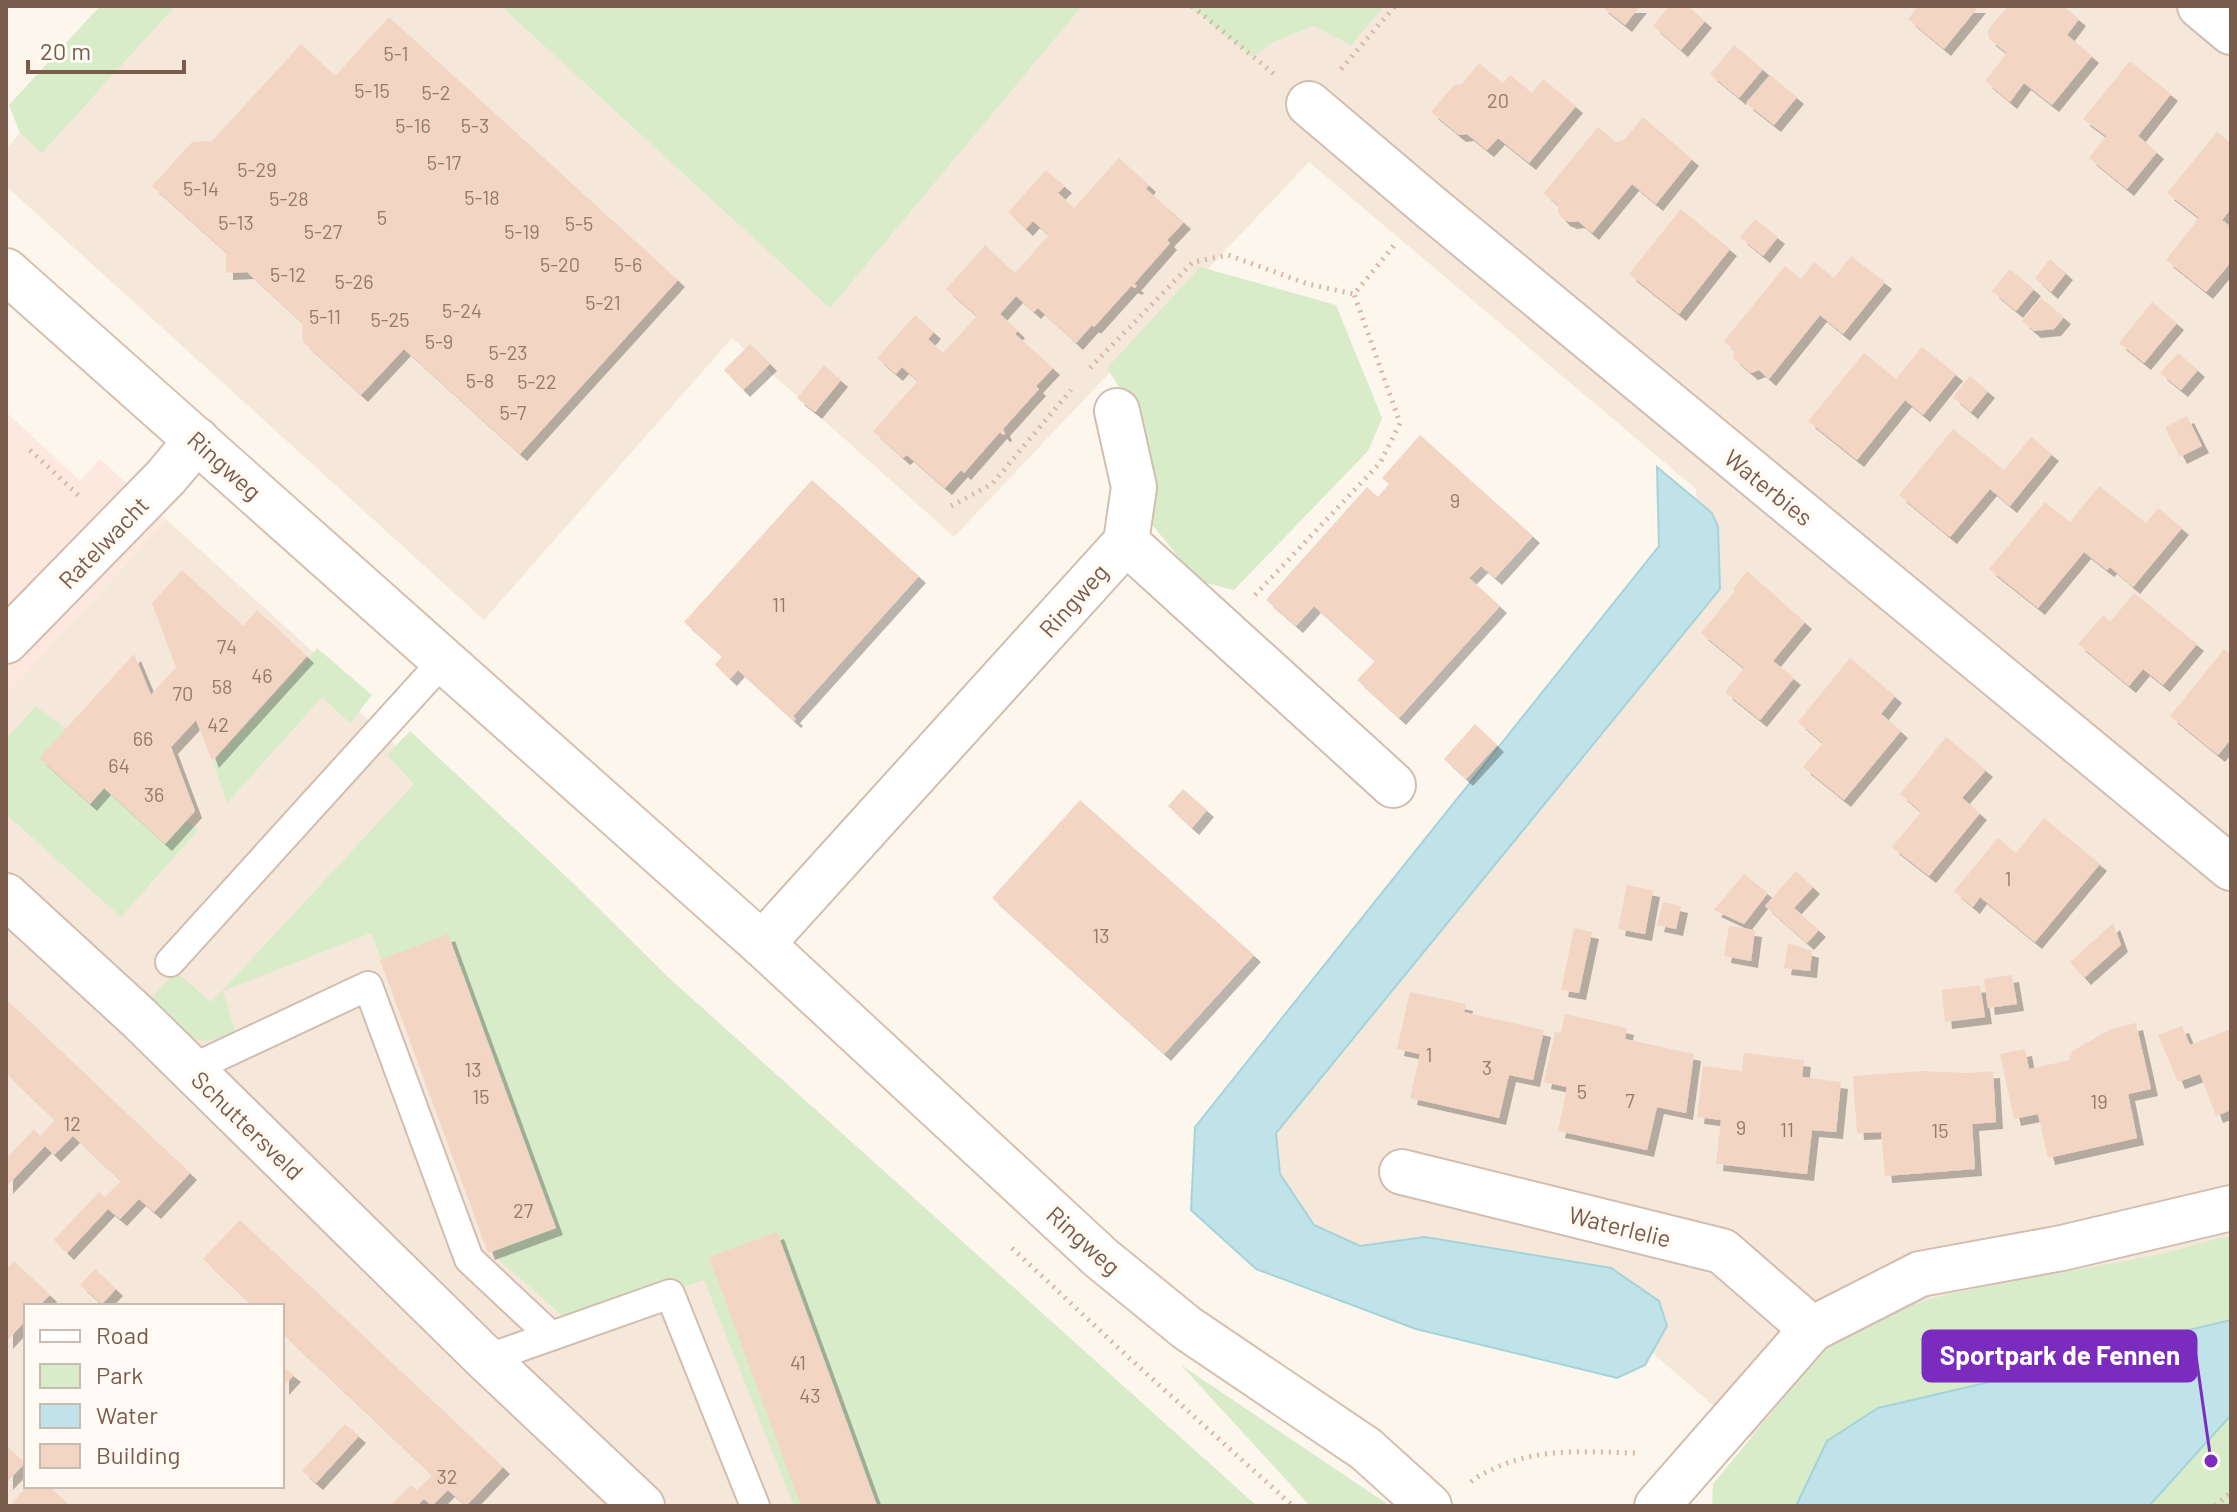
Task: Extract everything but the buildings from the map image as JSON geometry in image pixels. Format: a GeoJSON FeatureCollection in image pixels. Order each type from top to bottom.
{"type":"FeatureCollection","features":[{"type":"Feature","properties":{"kind":"street"},"geometry":{"type":"LineString","coordinates":[[2200,6],[2231,32]]}},
{"type":"Feature","properties":{"kind":"street","name":"Waterbies"},"geometry":{"type":"LineString","coordinates":[[1309,104],[2231,868]]}},
{"type":"Feature","properties":{"kind":"street","name":"Ringweg"},"geometry":{"type":"LineString","coordinates":[[6,271],[762,944],[1101,1258],[1187,1328],[1366,1449],[1448,1496]]}},
{"type":"Feature","properties":{"kind":"street","name":"Ringweg"},"geometry":{"type":"LineString","coordinates":[[762,944],[1126,542],[1134,487],[1117,411]]}},
{"type":"Feature","properties":{"kind":"street","name":"Ratelwacht"},"geometry":{"type":"LineString","coordinates":[[6,641],[166,477],[197,440]]}},
{"type":"Feature","properties":{"kind":"street","name":"Ringweg"},"geometry":{"type":"LineString","coordinates":[[1126,542],[1393,785]]}},
{"type":"Feature","properties":{"kind":"street","name":"Schuttersveld"},"geometry":{"type":"LineString","coordinates":[[6,896],[191,1069],[486,1359],[642,1506]]}},
{"type":"Feature","properties":{"kind":"street","name":"Waterlelie"},"geometry":{"type":"LineString","coordinates":[[1402,1172],[1722,1251],[1812,1329]]}},
{"type":"Feature","properties":{"kind":"street"},"geometry":{"type":"LineString","coordinates":[[1657,1506],[1812,1329],[1920,1274],[2062,1248],[2231,1208]]}},
{"type":"Feature","properties":{"kind":"lane"},"geometry":{"type":"LineString","coordinates":[[170,962],[444,660]]}},
{"type":"Feature","properties":{"kind":"lane"},"geometry":{"type":"LineString","coordinates":[[191,1069],[368,986],[469,1259],[551,1336]]}},
{"type":"Feature","properties":{"kind":"lane"},"geometry":{"type":"LineString","coordinates":[[486,1359],[670,1294],[755,1506]]}},
{"type":"Feature","properties":{"kind":"path"},"geometry":{"type":"LineString","coordinates":[[1192,6],[1309,104],[1395,6]]}},
{"type":"Feature","properties":{"kind":"path"},"geometry":{"type":"LineString","coordinates":[[1354,294],[1428,205]]}},
{"type":"Feature","properties":{"kind":"path"},"geometry":{"type":"LineString","coordinates":[[1117,411],[1090,368],[1193,262],[1228,255],[1308,284],[1354,294]]}},
{"type":"Feature","properties":{"kind":"path"},"geometry":{"type":"LineString","coordinates":[[1222,630],[1380,463],[1400,423],[1354,294]]}},
{"type":"Feature","properties":{"kind":"path"},"geometry":{"type":"LineString","coordinates":[[951,506],[992,484],[1080,379]]}},
{"type":"Feature","properties":{"kind":"path"},"geometry":{"type":"LineString","coordinates":[[30,450],[115,529]]}},
{"type":"Feature","properties":{"kind":"path"},"geometry":{"type":"LineString","coordinates":[[1448,1496],[1476,1477],[1516,1459],[1557,1451],[1651,1451]]}},
{"type":"Feature","properties":{"kind":"path"},"geometry":{"type":"LineString","coordinates":[[2215,1506],[2231,1492]]}},
{"type":"Feature","properties":{"kind":"shaded area"},"geometry":{"type":"Polygon","coordinates":[[[130,6],[2231,6],[2231,1364],[1829,1506],[1617,1322],[1338,1277],[1240,1154],[1696,568],[1696,489],[1309,162],[954,537],[732,338],[484,620],[6,186],[6,149],[130,6]]]}},
{"type":"Feature","properties":{"kind":"shaded area"},"geometry":{"type":"Polygon","coordinates":[[[6,412],[80,481],[100,459],[167,520],[6,694],[6,412]]]}},
{"type":"Feature","properties":{"kind":"shaded area"},"geometry":{"type":"Polygon","coordinates":[[[167,520],[333,670],[325,680],[997,1297],[1216,1506],[6,1506],[6,694],[167,520]]]}},
{"type":"Feature","properties":{"kind":"green space"},"geometry":{"type":"Polygon","coordinates":[[[100,6],[175,6],[42,153],[20,133],[9,105],[100,6]]]}},
{"type":"Feature","properties":{"kind":"green space"},"geometry":{"type":"Polygon","coordinates":[[[501,6],[1082,6],[830,308],[501,6]]]}},
{"type":"Feature","properties":{"kind":"green space"},"geometry":{"type":"Polygon","coordinates":[[[1190,6],[1384,6],[1351,45],[1314,26],[1273,42],[1252,57],[1190,6]]]}},
{"type":"Feature","properties":{"kind":"green space"},"geometry":{"type":"Polygon","coordinates":[[[1200,267],[1336,305],[1382,418],[1368,451],[1234,590],[1198,581],[1150,522],[1144,425],[1107,368],[1200,267]]]}},
{"type":"Feature","properties":{"kind":"green space"},"geometry":{"type":"Polygon","coordinates":[[[317,648],[372,695],[350,723],[322,697],[227,803],[213,762],[317,648]]]}},
{"type":"Feature","properties":{"kind":"green space"},"geometry":{"type":"Polygon","coordinates":[[[36,706],[198,830],[121,917],[6,814],[6,739],[36,706]]]}},
{"type":"Feature","properties":{"kind":"green space"},"geometry":{"type":"Polygon","coordinates":[[[410,731],[572,882],[668,977],[1257,1506],[794,1506],[704,1280],[573,1325],[496,1257],[371,933],[223,991],[235,1031],[201,1040],[184,1034],[168,1023],[147,1003],[175,971],[211,1002],[414,784],[387,755],[410,731]]]}},
{"type":"Feature","properties":{"kind":"green space"},"geometry":{"type":"Polygon","coordinates":[[[2231,1235],[2231,1320],[1998,1380],[1827,1441],[1796,1506],[1712,1506],[1713,1484],[1843,1326],[1948,1294],[2161,1254],[2231,1235]]]}},
{"type":"Feature","properties":{"kind":"green space"},"geometry":{"type":"Polygon","coordinates":[[[1181,1365],[1386,1503],[1387,1506],[1310,1506],[1181,1365]]]}},
{"type":"Feature","properties":{"kind":"green space"},"geometry":{"type":"Polygon","coordinates":[[[2231,1415],[2231,1506],[2149,1506],[2231,1415]]]}},
{"type":"Feature","properties":{"kind":"water"},"geometry":{"type":"Polygon","coordinates":[[[1657,467],[1712,513],[1718,527],[1720,589],[1276,1133],[1280,1174],[1314,1225],[1360,1246],[1425,1237],[1611,1268],[1659,1301],[1667,1326],[1645,1365],[1617,1378],[1416,1329],[1256,1269],[1191,1210],[1195,1127],[1659,546],[1657,467]]]}},
{"type":"Feature","properties":{"kind":"water"},"geometry":{"type":"Polygon","coordinates":[[[2231,1320],[2231,1415],[2149,1506],[1796,1506],[1827,1441],[1878,1408],[2231,1320]]]}},
{"type":"Feature","properties":{"kind":"place","name":"Sportpark de Fennen"},"geometry":{"type":"Point","coordinates":[2211,1461]}}]}
